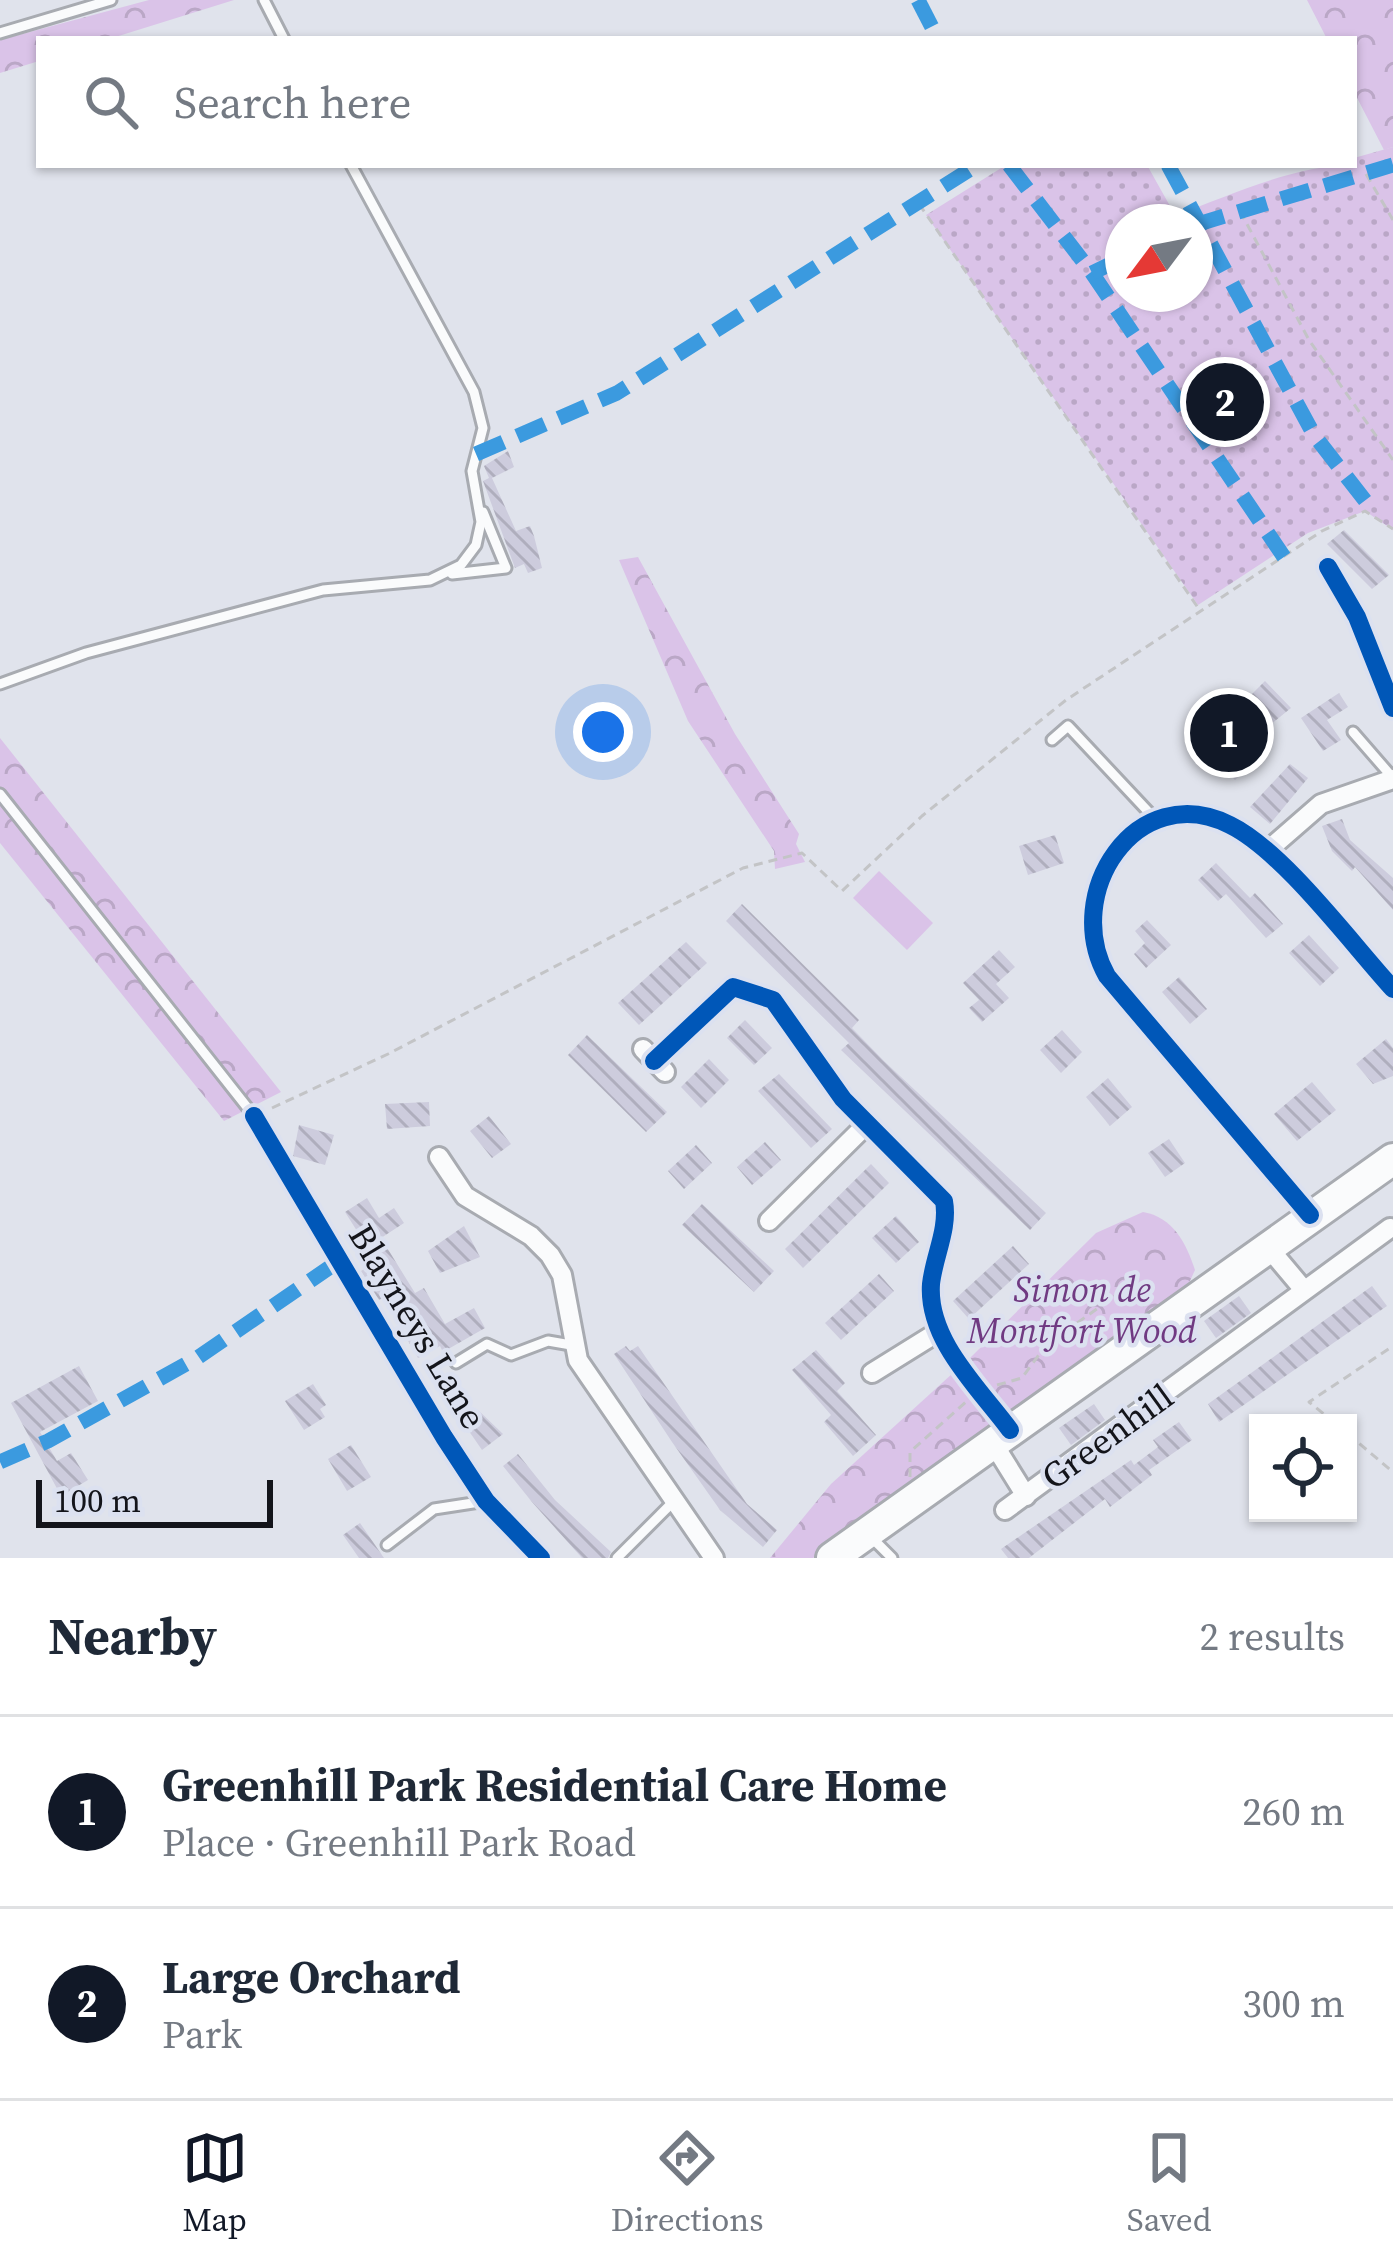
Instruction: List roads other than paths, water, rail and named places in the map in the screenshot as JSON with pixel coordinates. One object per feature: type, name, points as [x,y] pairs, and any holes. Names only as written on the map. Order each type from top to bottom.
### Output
[{"type":"main road","name":"Greenhill","points":[[832,1558],[1393,1159]]},
{"type":"street","points":[[1328,566],[1384,661],[1393,708]]},
{"type":"street","points":[[1267,850],[1321,804],[1393,778]]},
{"type":"street","points":[[1310,1215],[1132,1007],[1099,960],[1090,912],[1100,873],[1120,847],[1157,821],[1220,820],[1267,850],[1393,989]]},
{"type":"street","points":[[654,1061],[733,987],[733,966]]},
{"type":"street","points":[[733,987],[760,992],[785,1013],[866,1125],[944,1201],[947,1216],[931,1304],[938,1332],[982,1393],[1001,1437]]},
{"type":"street","name":"Blayneys Lane","points":[[254,1116],[486,1502],[541,1558]]},
{"type":"street","points":[[769,1220],[866,1125]]},
{"type":"street","points":[[439,1157],[465,1196],[531,1236],[550,1255],[562,1275],[572,1345],[672,1503],[714,1558]]},
{"type":"street","name":"Greenhill","points":[[1005,1510],[1391,1227]]},
{"type":"street","points":[[1267,1246],[1304,1290]]},
{"type":"street","points":[[872,1373],[938,1332]]},
{"type":"street","name":"Greenhill","points":[[1001,1437],[1026,1496]]},
{"type":"lane","points":[[0,33],[111,0]]},
{"type":"lane","points":[[264,0],[282,36]]},
{"type":"lane","points":[[353,168],[474,392],[483,428],[472,471],[481,522],[476,545],[461,565],[440,575]]},
{"type":"lane","points":[[0,684],[86,652],[323,590],[506,568],[474,490]]},
{"type":"lane","points":[[1052,740],[1068,726],[1157,821]]},
{"type":"lane","points":[[1353,731],[1393,778]]},
{"type":"lane","name":"Blayneys Lane","points":[[0,794],[254,1116]]},
{"type":"lane","points":[[456,1364],[488,1344],[512,1355],[548,1341],[572,1345]]},
{"type":"lane","points":[[387,1545],[434,1509],[486,1502]]},
{"type":"lane","points":[[617,1558],[672,1503]]},
{"type":"lane","points":[[867,1533],[892,1558]]},
{"type":"place","name":"Large Orchard","points":[[1225,402]]},
{"type":"place","name":"Greenhill Park Residential Care Home","points":[[1229,733]]},
{"type":"park label","name":"Simon de Montfort Wood","points":[[1082,1310]]}]
